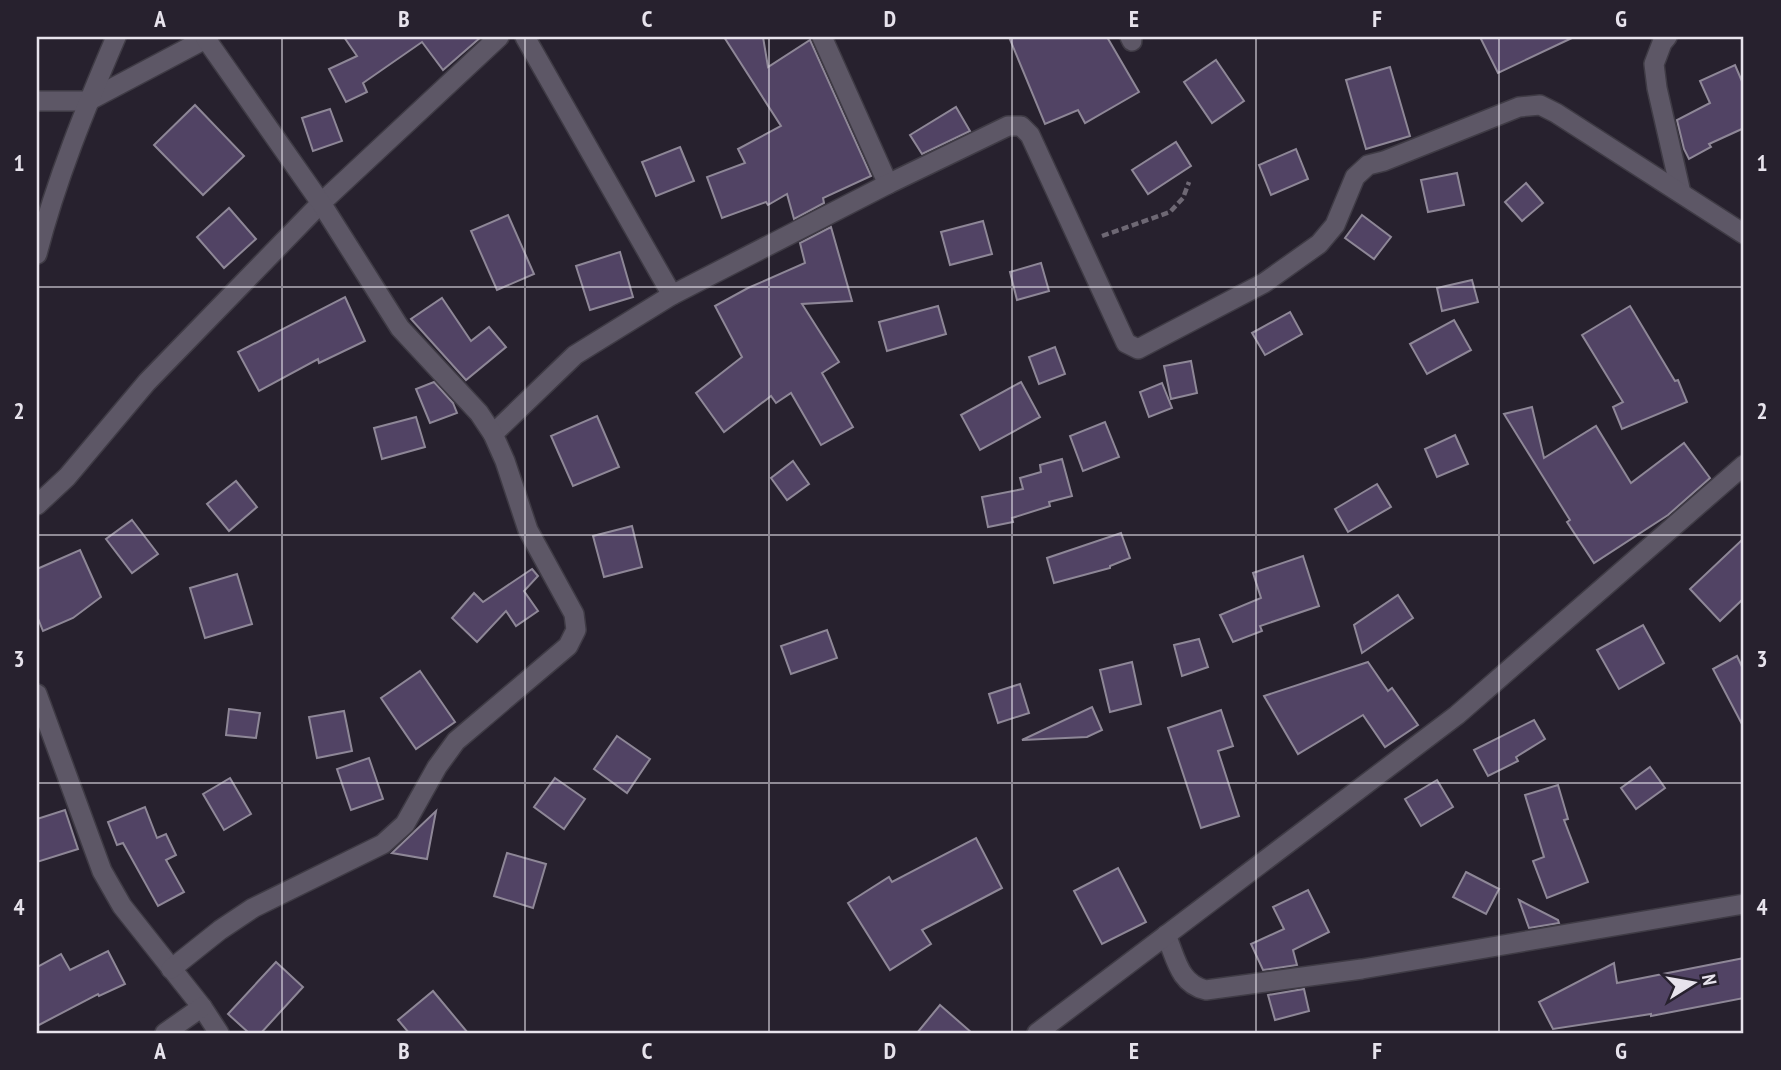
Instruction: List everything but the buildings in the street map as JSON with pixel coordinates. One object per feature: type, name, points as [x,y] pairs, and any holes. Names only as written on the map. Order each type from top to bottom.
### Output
[{"type":"street","points":[[37,254],[40,231],[88,102],[116,37]]},
{"type":"street","points":[[37,505],[67,477],[147,382],[321,204],[499,37]]},
{"type":"street","points":[[525,37],[672,295]]},
{"type":"street","points":[[822,37],[888,184]]},
{"type":"street","points":[[1667,37],[1654,64],[1657,89],[1681,193]]},
{"type":"street","points":[[37,101],[88,102],[207,38],[321,204],[400,328],[479,413],[493,434],[528,530],[574,614],[576,631],[568,646],[456,741],[405,824],[383,844],[253,908],[171,969]]},
{"type":"street","points":[[493,434],[575,355],[672,295],[888,184],[1008,126],[1021,126],[1030,135],[1126,344],[1138,349],[1264,283],[1319,244],[1335,225],[1356,177],[1368,165],[1519,107],[1540,105],[1556,113],[1744,234]]},
{"type":"street","points":[[1037,1033],[1457,715],[1744,465]]},
{"type":"street","points":[[37,694],[103,871],[122,906],[202,1007],[219,1033]]},
{"type":"street","points":[[1166,935],[1184,977],[1192,987],[1206,990],[1362,969],[1744,904]]},
{"type":"street","points":[[165,1033],[202,1007]]},
{"type":"path","points":[[1077,237],[1100,237],[1170,212],[1183,198],[1189,183]]}]
